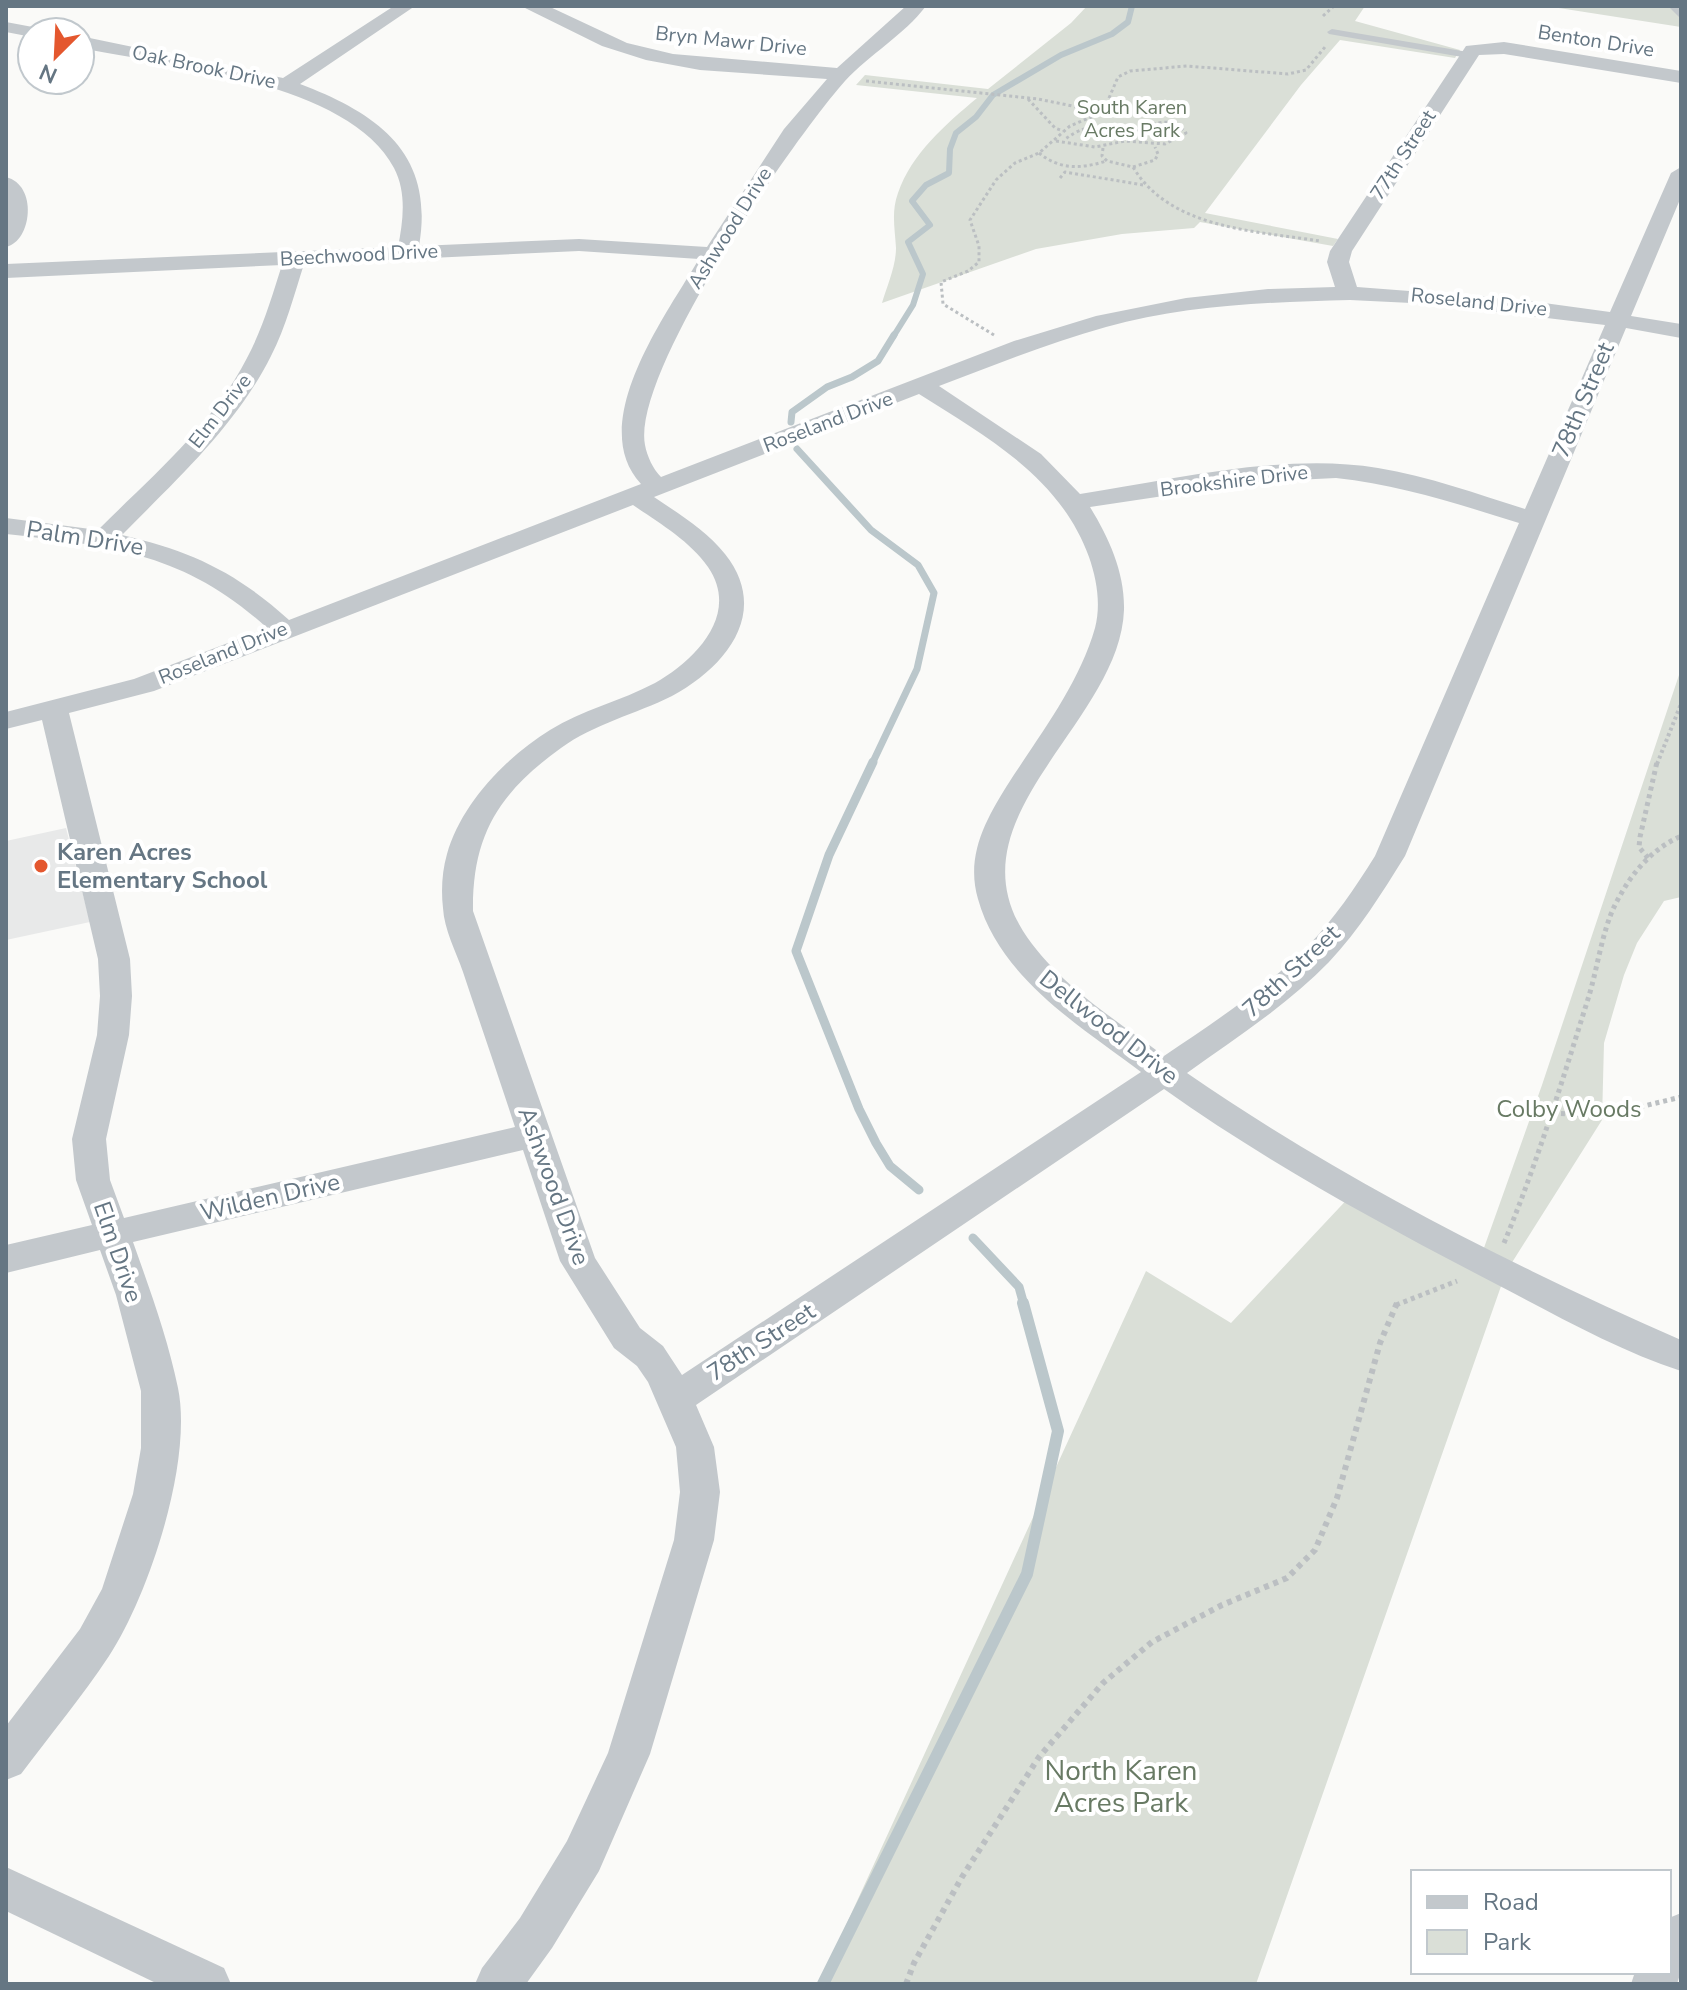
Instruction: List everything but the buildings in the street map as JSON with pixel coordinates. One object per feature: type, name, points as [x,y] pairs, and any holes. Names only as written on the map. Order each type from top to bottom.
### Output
[{"type":"street","points":[[286,85],[406,6]]},
{"type":"street","name":"Bryn Mawr Drive","points":[[530,6],[576,24],[595,37],[652,56],[841,74]]},
{"type":"street","name":"Ashwood Drive","points":[[498,1984],[536,1933],[583,1856],[633,1740],[694,1540],[700,1492],[695,1447],[664,1375],[650,1356],[627,1338],[578,1261],[458,911],[459,867],[474,825],[501,786],[525,763],[565,733],[669,686],[703,662],[723,641],[733,603],[727,579],[717,561],[646,491],[643,472],[635,456],[632,432],[637,407],[655,354],[713,254],[791,133],[841,74],[917,6]]},
{"type":"street","name":"Oak Brook Drive","points":[[96,45],[286,85],[346,113],[368,127],[386,143],[406,171],[412,192],[413,224],[407,253]]},
{"type":"street","name":"Benton Drive","points":[[1468,55],[1481,47],[1504,48],[1681,77]]},
{"type":"street","name":"77th Street","points":[[1348,293],[1338,262],[1341,251],[1468,55]]},
{"type":"street","name":"78th Street","points":[[675,1399],[1163,1074],[1270,998],[1319,953],[1359,905],[1390,856],[1681,173]]},
{"type":"street","points":[[6,183],[18,195],[20,211],[6,241]]},
{"type":"street","name":"Beechwood Drive","points":[[6,271],[579,245],[713,254]]},
{"type":"street","name":"Elm Drive","points":[[104,538],[191,450],[253,369],[268,337],[295,258]]},
{"type":"street","name":"Roseland Drive","points":[[6,721],[54,711],[144,685],[1035,341],[1105,319],[1244,298],[1348,293],[1453,296],[1681,331]]},
{"type":"street","name":"Dellwood Drive","points":[[922,386],[1030,456],[1075,502],[1097,536],[1108,576],[1111,609],[1108,631],[1089,675],[1004,814],[990,844],[991,890],[1006,929],[1034,968],[1163,1074],[1283,1151],[1487,1262],[1681,1356]]},
{"type":"street","name":"Brookshire Drive","points":[[1075,502],[1257,475],[1336,471],[1377,475],[1421,485],[1533,519]]},
{"type":"street","name":"Palm Drive","points":[[6,526],[128,541],[183,559],[228,583],[283,629]]},
{"type":"street","name":"Elm Drive","points":[[6,1760],[95,1642],[121,1592],[153,1494],[160,1448],[160,1391],[134,1295],[93,1180],[89,1139],[113,1035],[116,996],[114,959],[54,711]]},
{"type":"street","name":"Wilden Drive","points":[[6,1259],[534,1135]]},
{"type":"street","points":[[6,1888],[208,1984]]},
{"type":"lane","points":[[1672,6],[1681,16]]},
{"type":"lane","points":[[1332,32],[1468,55]]},
{"type":"path","points":[[1004,342],[943,304],[940,288],[941,282],[971,271],[980,262],[983,255],[970,220],[996,180],[1015,163],[1039,153],[1063,131],[1103,112],[1118,77],[1130,71],[1187,66],[1298,73],[1312,64],[1332,36],[1322,18],[1334,6]]},
{"type":"path","points":[[863,80],[1025,98],[1103,112]]},
{"type":"path","points":[[1025,98],[1055,128],[1063,131]]},
{"type":"path","points":[[1054,141],[1064,140],[1103,148],[1126,141],[1154,147],[1180,139],[1186,133],[1184,128],[1158,122],[1130,131],[1096,126],[1078,130],[1064,140]]},
{"type":"path","points":[[1103,148],[1102,156],[1107,161],[1133,167],[1155,160],[1158,154],[1154,147]]},
{"type":"path","points":[[1039,153],[1065,170],[1144,185]]},
{"type":"path","points":[[1065,170],[1092,167],[1107,161]]},
{"type":"path","points":[[1133,167],[1144,185],[1167,203],[1194,216],[1320,241]]},
{"type":"path","points":[[1060,178],[1065,170]]},
{"type":"path","points":[[1648,858],[1639,847],[1640,823],[1658,760],[1677,727],[1681,704]]},
{"type":"path","points":[[906,1984],[914,1963],[962,1877],[1039,1757],[1103,1683],[1152,1642],[1222,1605],[1287,1578],[1315,1550],[1337,1498],[1380,1343],[1397,1303],[1464,1280],[1504,1245],[1537,1164],[1613,908],[1635,870],[1666,843],[1681,836]]},
{"type":"path","points":[[1553,1113],[1585,1119],[1608,1117],[1681,1097]]},
{"type":"shaded area","name":"Karen Acres Elementary School","points":[[66,828],[90,922],[6,940],[6,841]]},
{"type":"green space","name":"South Karen Acres Park","points":[[1087,6],[1365,6],[1355,21],[1460,50],[1455,58],[1340,40],[1301,85],[1205,213],[1338,239],[1333,246],[1200,222],[1194,228],[1122,234],[1036,249],[882,303],[895,262],[895,207],[904,179],[921,152],[977,98],[856,85],[865,75],[988,89],[1071,23]]},
{"type":"green space","points":[[1546,6],[1681,6],[1681,27]]},
{"type":"green space","name":"North Karen Acres Park","points":[[1681,669],[1681,897],[1664,901],[1637,943],[1624,975],[1604,1043],[1602,1120],[1506,1272],[1256,1984],[819,1984],[1146,1271],[1231,1323],[1354,1192],[1480,1259],[1542,1085]]},
{"type":"waterway","points":[[893,337],[913,305],[923,274],[908,242],[930,225],[912,201],[926,185],[949,173],[950,149],[956,133],[976,117],[993,95],[1061,55],[1112,34],[1128,22],[1132,6]]},
{"type":"waterway","points":[[791,422],[792,412],[827,387],[852,377],[878,361],[894,335]]},
{"type":"waterway","points":[[797,449],[871,530],[918,565],[934,593],[917,669],[872,764]]},
{"type":"waterway","points":[[873,762],[829,855],[796,951],[859,1109],[876,1143],[890,1166],[919,1190]]},
{"type":"waterway","points":[[973,1238],[1019,1287],[1024,1305]]},
{"type":"waterway","points":[[823,1984],[1027,1574],[1058,1431],[1023,1303]]},
{"type":"place","name":"Karen Acres Elementary School","points":[[41,866]]},
{"type":"park label","name":"Colby Woods","points":[[1569,1109]]}]
